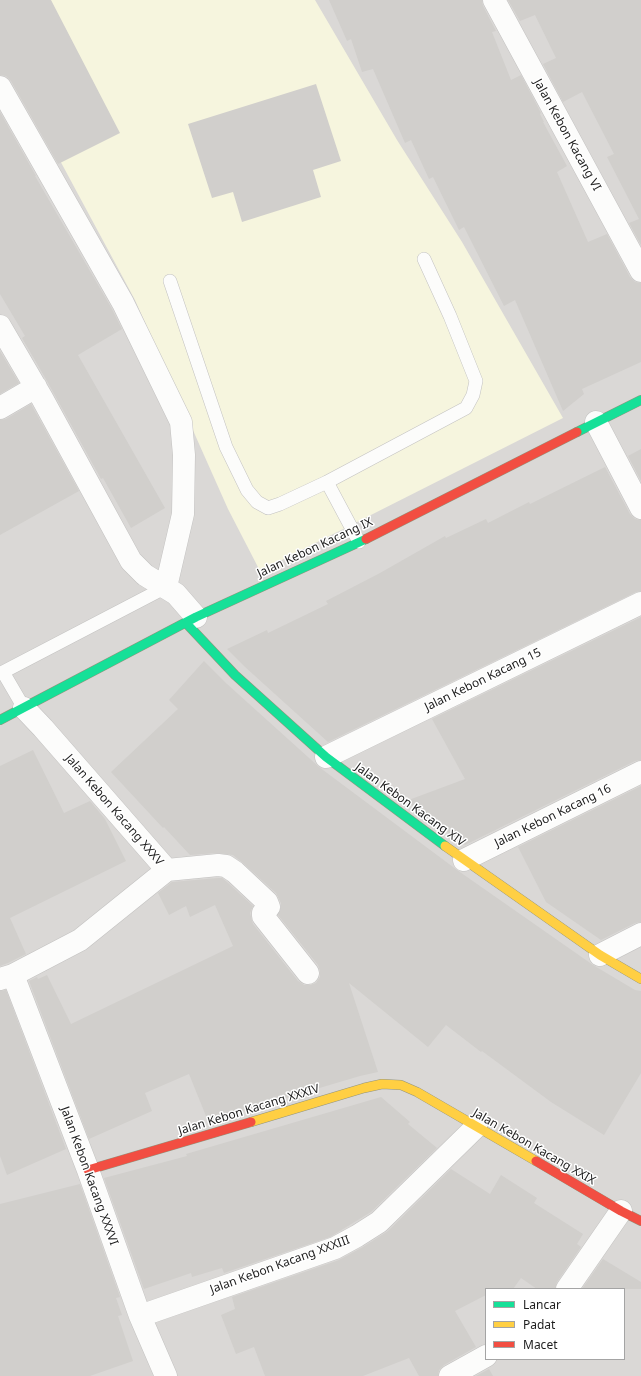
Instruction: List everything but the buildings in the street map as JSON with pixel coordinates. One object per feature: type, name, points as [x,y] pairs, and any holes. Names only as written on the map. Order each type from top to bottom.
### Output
[{"type":"street","name":"Jalan Kebon Kacang VI","points":[[494,0],[641,271]]},
{"type":"street","points":[[0,87],[123,303],[181,422],[184,455],[183,514],[166,587]]},
{"type":"street","points":[[0,326],[36,387],[131,561],[144,575],[176,594],[191,620]]},
{"type":"street","points":[[0,408],[36,387]]},
{"type":"street","name":"Jalan Kebon Kacang IX","points":[[0,720],[191,620],[359,542],[641,400]]},
{"type":"street","points":[[596,422],[641,508]]},
{"type":"street","name":"Jalan Kebon Kacang 15","points":[[326,757],[641,604]]},
{"type":"street","name":"Jalan Kebon Kacang XIV","points":[[191,620],[235,675],[326,757],[464,860],[600,955],[641,979]]},
{"type":"street","name":"Jalan Kebon Kacang XXXV","points":[[7,977],[80,940],[167,870],[24,708]]},
{"type":"street","name":"Jalan Kebon Kacang 16","points":[[464,860],[641,772]]},
{"type":"street","points":[[167,870],[218,865],[226,866],[235,872],[267,902],[269,907],[263,913],[263,916],[308,973]]},
{"type":"street","points":[[600,955],[641,934]]},
{"type":"street","name":"Jalan Kebon Kacang XXXVI","points":[[7,977],[88,1170],[140,1316],[166,1376]]},
{"type":"street","name":"Jalan Kebon Kacang XXXIV","points":[[88,1170],[364,1088],[382,1084],[401,1085],[417,1092]]},
{"type":"street","name":"Jalan Kebon Kacang XXIX","points":[[417,1092],[621,1211],[641,1221]]},
{"type":"street","name":"Jalan Kebon Kacang XXXIII","points":[[140,1316],[335,1248],[357,1236],[380,1222],[476,1127]]},
{"type":"street","points":[[568,1288],[621,1211]]},
{"type":"street","points":[[450,1376],[485,1357]]},
{"type":"lane","points":[[170,281],[226,447],[247,490],[257,502],[268,508],[327,482],[466,408],[473,395],[476,381],[450,316],[424,258]]},
{"type":"lane","points":[[327,482],[359,542]]},
{"type":"lane","points":[[24,708],[3,672],[166,587]]},
{"type":"shaded area","points":[[0,0],[641,0],[641,1376],[0,1376]]},
{"type":"shaded area","points":[[0,0],[315,0],[397,140],[462,242],[563,418],[260,571],[228,509],[135,300],[0,49]]},
{"type":"traffic: fast","points":[[577,432],[641,400]]},
{"type":"traffic: fast","points":[[0,720],[196,617],[366,539]]},
{"type":"traffic: fast","points":[[186,623],[235,675],[326,757],[445,846]]},
{"type":"traffic: slow","points":[[445,846],[600,955],[641,979]]},
{"type":"traffic: slow","points":[[251,1122],[364,1088],[382,1084],[401,1085],[417,1092],[536,1161]]},
{"type":"traffic: jam","points":[[366,539],[577,432]]},
{"type":"traffic: jam","points":[[88,1170],[251,1122]]},
{"type":"traffic: jam","points":[[536,1161],[621,1211],[641,1221]]}]
